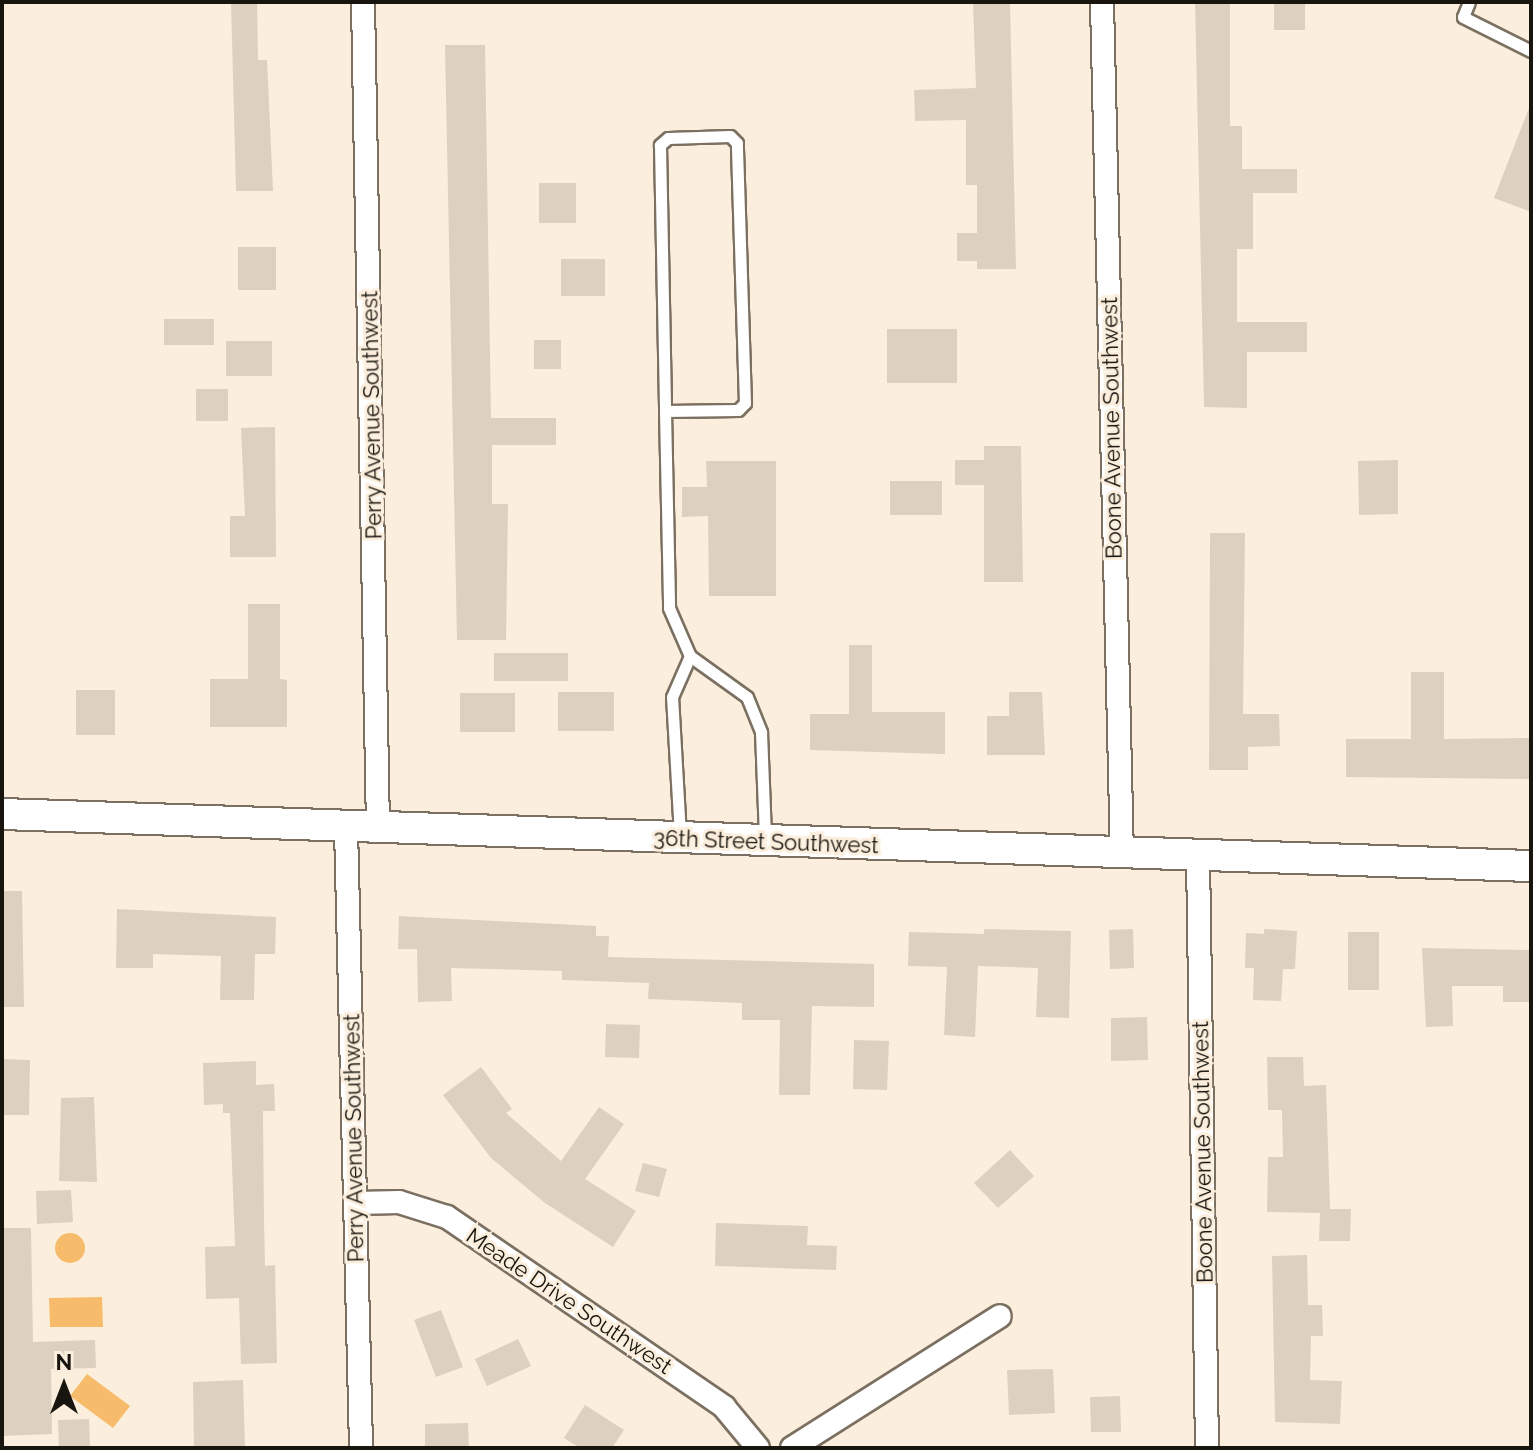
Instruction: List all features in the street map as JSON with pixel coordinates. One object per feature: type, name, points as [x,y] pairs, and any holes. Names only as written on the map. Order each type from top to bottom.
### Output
[{"type":"street","name":"Perry Avenue Southwest","points":[[363,2],[378,829]]},
{"type":"street","name":"Boone Avenue Southwest","points":[[1102,2],[1122,854]]},
{"type":"street","name":"36th Street Southwest","points":[[2,814],[1531,866]]},
{"type":"street","name":"Perry Avenue Southwest","points":[[346,828],[361,1448]]},
{"type":"street","name":"Boone Avenue Southwest","points":[[1198,856],[1207,1448]]},
{"type":"street","name":"Meade Drive Southwest","points":[[357,1203],[399,1202],[447,1217],[724,1407],[758,1448]]},
{"type":"street","points":[[792,1448],[1000,1316]]},
{"type":"lane","points":[[1469,2],[1463,17],[1531,51]]},
{"type":"lane","points":[[665,411],[738,410],[745,403],[737,143],[730,136],[668,138],[660,145],[665,411],[669,608],[690,656],[747,697],[752,709],[761,732],[765,841]]},
{"type":"lane","points":[[680,839],[672,697],[690,656]]},
{"type":"shaded area","points":[[70,1233],[81,1237],[85,1248],[81,1259],[70,1263],[59,1259],[55,1248],[59,1237]]},
{"type":"shaded area","points":[[102,1297],[103,1327],[50,1327],[49,1298]]},
{"type":"shaded area","points":[[87,1374],[130,1406],[113,1428],[70,1396]]},
{"type":"building","points":[[231,2],[257,2],[258,60],[267,60],[273,191],[236,191]]},
{"type":"building","points":[[973,2],[1010,2],[1016,269],[977,269],[977,261],[957,261],[957,233],[977,233],[977,185],[966,185],[966,120],[915,121],[914,90],[976,88]]},
{"type":"building","points":[[1195,2],[1230,2],[1230,126],[1242,126],[1242,169],[1297,169],[1297,193],[1253,193],[1253,249],[1237,249],[1237,322],[1307,322],[1307,352],[1247,352],[1247,408],[1204,407]]},
{"type":"building","points":[[1274,2],[1305,2],[1305,30],[1274,30]]},
{"type":"building","points":[[445,45],[485,45],[491,418],[556,418],[556,445],[492,445],[492,504],[508,504],[506,640],[457,640]]},
{"type":"building","points":[[1531,108],[1531,212],[1494,198]]},
{"type":"building","points":[[539,183],[576,183],[576,223],[539,223]]},
{"type":"building","points":[[238,247],[276,247],[276,290],[238,290]]},
{"type":"building","points":[[561,259],[605,259],[605,296],[561,296]]},
{"type":"building","points":[[164,319],[214,319],[214,345],[164,345]]},
{"type":"building","points":[[887,329],[957,329],[957,383],[887,383]]},
{"type":"building","points":[[534,340],[561,340],[561,369],[534,369]]},
{"type":"building","points":[[226,341],[272,341],[272,376],[226,376]]},
{"type":"building","points":[[196,389],[228,389],[228,421],[196,421]]},
{"type":"building","points":[[275,427],[276,557],[230,557],[230,516],[245,516],[241,428]]},
{"type":"building","points":[[984,446],[1021,446],[1023,582],[984,582],[984,485],[955,485],[955,460],[984,460]]},
{"type":"building","points":[[1398,460],[1398,514],[1359,515],[1358,461]]},
{"type":"building","points":[[706,461],[776,461],[776,596],[709,596],[708,516],[682,517],[682,487],[707,487]]},
{"type":"building","points":[[890,481],[942,481],[942,515],[890,515]]},
{"type":"building","points":[[1210,533],[1245,533],[1243,714],[1279,714],[1280,746],[1248,747],[1248,770],[1209,770]]},
{"type":"building","points":[[248,604],[280,604],[280,679],[287,680],[287,727],[210,727],[210,679],[248,679]]},
{"type":"building","points":[[849,645],[872,645],[872,712],[945,712],[945,754],[810,750],[810,714],[849,714]]},
{"type":"building","points":[[494,653],[568,653],[568,681],[494,681]]},
{"type":"building","points":[[1411,672],[1444,672],[1444,739],[1531,738],[1531,779],[1346,777],[1346,739],[1411,739]]},
{"type":"building","points":[[76,690],[115,690],[115,735],[76,735]]},
{"type":"building","points":[[558,692],[614,692],[614,731],[558,731]]},
{"type":"building","points":[[1009,692],[1042,692],[1045,755],[987,755],[987,716],[1009,716]]},
{"type":"building","points":[[460,693],[515,693],[515,732],[460,732]]},
{"type":"building","points":[[2,891],[22,891],[24,1007],[2,1007]]},
{"type":"building","points":[[117,909],[276,917],[275,954],[255,954],[254,1000],[220,1000],[221,956],[153,954],[153,968],[116,968]]},
{"type":"building","points":[[399,916],[596,926],[596,936],[609,936],[608,957],[874,964],[874,1007],[812,1006],[810,1095],[779,1095],[780,1020],[742,1020],[742,1003],[648,999],[649,983],[562,980],[562,971],[451,968],[452,1001],[418,1002],[417,949],[398,949]]},
{"type":"building","points":[[984,929],[1071,931],[1069,1018],[1036,1017],[1038,968],[978,966],[975,1037],[944,1035],[947,967],[908,966],[909,932],[984,934]]},
{"type":"building","points":[[1133,929],[1134,968],[1110,969],[1109,930]]},
{"type":"building","points":[[1264,929],[1297,931],[1295,969],[1283,969],[1281,1001],[1253,1000],[1254,968],[1245,968],[1246,933],[1264,934]]},
{"type":"building","points":[[1348,932],[1379,932],[1379,990],[1348,990]]},
{"type":"building","points":[[1422,948],[1531,950],[1531,1002],[1503,1002],[1503,986],[1452,986],[1453,1026],[1426,1027]]},
{"type":"building","points":[[1147,1017],[1148,1060],[1111,1061],[1111,1018]]},
{"type":"building","points":[[606,1024],[640,1025],[639,1058],[605,1057]]},
{"type":"building","points":[[854,1040],[889,1041],[887,1090],[853,1089]]},
{"type":"building","points":[[1267,1057],[1303,1057],[1304,1086],[1326,1085],[1330,1209],[1351,1209],[1350,1241],[1319,1241],[1320,1213],[1267,1212],[1268,1157],[1283,1157],[1282,1110],[1268,1110]]},
{"type":"building","points":[[2,1059],[30,1060],[29,1115],[2,1115]]},
{"type":"building","points":[[256,1061],[256,1085],[274,1084],[275,1111],[263,1111],[264,1221],[265,1266],[275,1265],[277,1363],[241,1364],[239,1298],[206,1299],[205,1247],[235,1246],[230,1113],[223,1113],[223,1104],[204,1105],[203,1063]]},
{"type":"building","points":[[481,1067],[512,1109],[506,1113],[561,1161],[599,1107],[624,1124],[585,1179],[636,1211],[613,1247],[545,1203],[491,1158],[443,1095]]},
{"type":"building","points":[[94,1097],[97,1182],[59,1181],[61,1098]]},
{"type":"building","points":[[1010,1150],[1034,1176],[998,1208],[974,1183]]},
{"type":"building","points":[[643,1163],[667,1169],[659,1197],[635,1191]]},
{"type":"building","points":[[71,1190],[73,1222],[37,1224],[36,1191]]},
{"type":"building","points":[[716,1223],[808,1226],[807,1245],[837,1246],[836,1270],[715,1266]]},
{"type":"building","points":[[2,1228],[31,1228],[33,1342],[95,1340],[96,1368],[51,1369],[52,1434],[2,1436]]},
{"type":"building","points":[[1307,1255],[1308,1305],[1322,1305],[1323,1336],[1311,1336],[1310,1380],[1342,1381],[1340,1424],[1275,1422],[1272,1256]]},
{"type":"building","points":[[441,1310],[463,1367],[436,1377],[414,1320]]},
{"type":"building","points":[[518,1339],[531,1366],[487,1386],[475,1359]]},
{"type":"building","points":[[1053,1369],[1055,1413],[1009,1415],[1007,1370]]},
{"type":"building","points":[[243,1380],[245,1448],[194,1448],[193,1382]]},
{"type":"building","points":[[1120,1396],[1121,1432],[1091,1432],[1090,1397]]},
{"type":"building","points":[[585,1405],[624,1430],[612,1448],[580,1448],[564,1438]]},
{"type":"building","points":[[89,1419],[90,1448],[59,1448],[58,1420]]},
{"type":"building","points":[[468,1423],[469,1448],[425,1448],[425,1424]]}]
